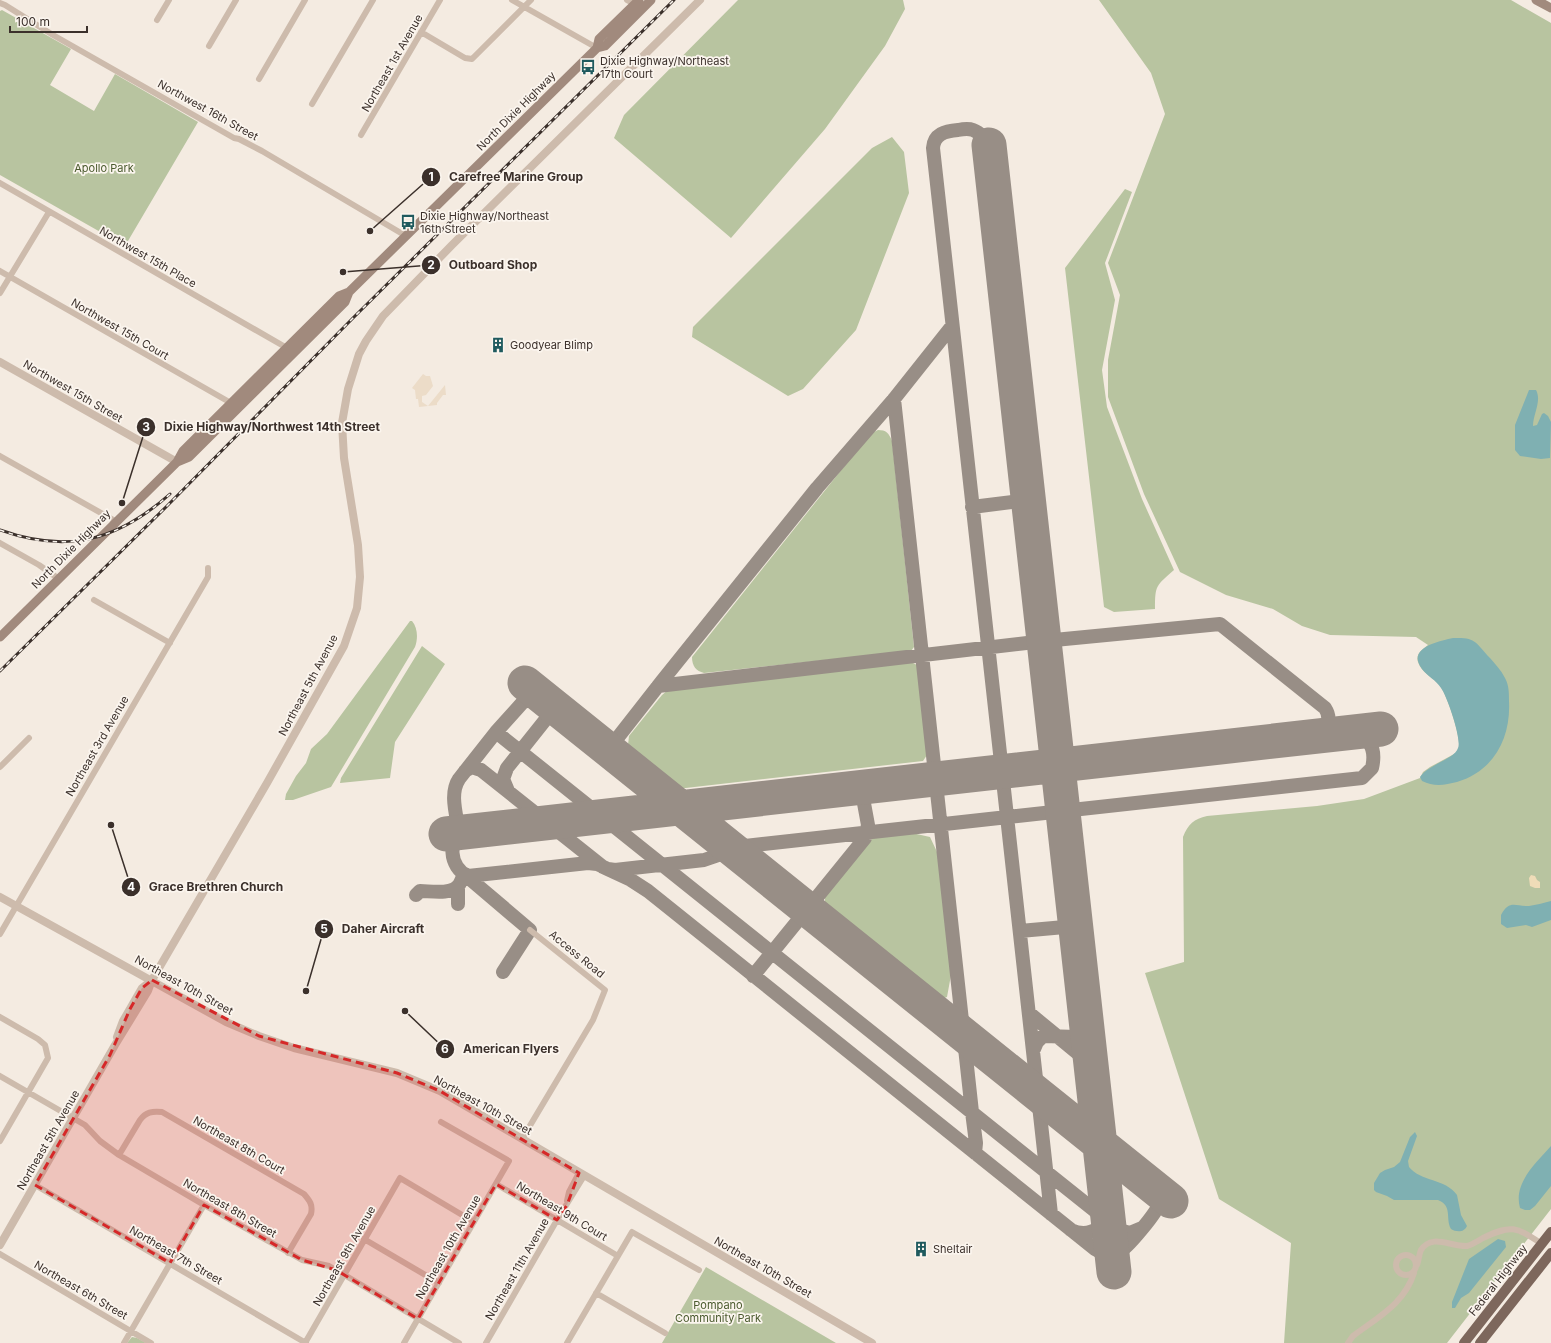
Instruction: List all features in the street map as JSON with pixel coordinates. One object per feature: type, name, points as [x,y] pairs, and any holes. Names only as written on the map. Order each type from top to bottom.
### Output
[{"type":"main road","name":"North Dixie Highway","points":[[0,637],[177,462],[183,451],[339,296],[349,292],[597,48],[605,46],[651,0]]},
{"type":"main road","points":[[1536,0],[1551,8]]},
{"type":"main road","name":"North Dixie Highway","points":[[597,48],[599,39],[634,1]]},
{"type":"main road","name":"North Dixie Highway","points":[[177,462],[189,457],[345,302],[349,292]]},
{"type":"main road","name":"Federal Highway","points":[[1464,1343],[1551,1232]]},
{"type":"main road","points":[[1539,1268],[1543,1250],[1542,1244]]},
{"type":"main road","points":[[1480,1343],[1551,1253]]},
{"type":"street","points":[[157,20],[169,0]]},
{"type":"street","points":[[209,46],[236,0]]},
{"type":"street","points":[[259,79],[305,0]]},
{"type":"street","points":[[312,104],[373,0]]},
{"type":"street","name":"Northeast 1st Avenue","points":[[361,135],[440,0]]},
{"type":"street","points":[[512,0],[597,48]]},
{"type":"street","points":[[421,32],[465,58],[472,59],[531,0]]},
{"type":"street","name":"Northeast 5th Avenue","points":[[0,1245],[148,991],[152,980],[267,783],[344,646],[357,608],[360,577],[358,545],[344,458],[342,423],[348,389],[359,354],[376,325],[394,304],[452,244],[700,0]]},
{"type":"street","name":"Northwest 16th Street","points":[[0,3],[5,4],[53,34],[234,138],[262,151],[406,236]]},
{"type":"street","name":"Northwest 15th Place","points":[[0,183],[287,348]]},
{"type":"street","points":[[0,292],[49,212]]},
{"type":"street","name":"Northwest 15th Court","points":[[0,271],[231,403]]},
{"type":"street","name":"Northwest 15th Street","points":[[0,362],[177,462]]},
{"type":"street","points":[[0,456],[116,522]]},
{"type":"street","points":[[0,543],[39,565],[59,579]]},
{"type":"street","name":"Northeast 3rd Avenue","points":[[0,934],[208,577],[208,568]]},
{"type":"street","points":[[94,600],[170,643]]},
{"type":"street","points":[[0,767],[29,738]]},
{"type":"street","name":"Northeast 10th Street","points":[[0,897],[226,1022],[259,1036],[294,1048],[397,1073],[440,1091],[872,1343]]},
{"type":"street","name":"Access Road","points":[[522,1139],[593,1020],[605,990],[530,930]]},
{"type":"street","points":[[0,1017],[38,1039],[45,1045],[48,1058],[0,1141]]},
{"type":"street","name":"Northeast 8th Street","points":[[0,1076],[89,1128],[100,1140],[119,1155],[204,1205],[302,1260],[329,1266],[344,1274],[459,1343]]},
{"type":"street","name":"Northeast 8th Court","points":[[119,1155],[144,1115],[153,1111],[162,1112],[304,1194],[309,1200],[312,1208],[311,1214],[288,1253]]},
{"type":"street","name":"Northeast 10th Avenue","points":[[404,1343],[509,1161],[441,1122]]},
{"type":"street","name":"Northeast 11th Avenue","points":[[486,1343],[567,1205],[569,1192],[582,1174]]},
{"type":"street","name":"Northeast 9th Avenue","points":[[306,1343],[400,1178],[474,1222]]},
{"type":"street","name":"Northeast 9th Court","points":[[496,1184],[618,1256]]},
{"type":"street","name":"Northeast 7th Street","points":[[35,1185],[306,1343]]},
{"type":"street","points":[[124,1343],[204,1205]]},
{"type":"street","points":[[1348,1343],[1353,1336],[1395,1305],[1407,1289],[1417,1265],[1420,1252],[1426,1244],[1435,1241],[1468,1246],[1498,1231],[1513,1228],[1526,1233],[1542,1244]]},
{"type":"street","points":[[567,1343],[632,1232],[699,1270]]},
{"type":"street","points":[[364,1239],[439,1283]]},
{"type":"street","points":[[1414,1273],[1410,1274],[1398,1272],[1395,1266],[1399,1257],[1412,1256],[1420,1252]]},
{"type":"street","name":"Northeast 6th Street","points":[[0,1254],[151,1343]]},
{"type":"street","points":[[1412,1256],[1417,1265]]},
{"type":"street","points":[[596,1293],[665,1333]]},
{"type":"highlighted area","points":[[152,980],[259,1036],[397,1073],[440,1091],[579,1173],[567,1205],[557,1220],[496,1184],[418,1319],[336,1270],[302,1260],[204,1205],[170,1263],[35,1185],[110,1055],[130,1009],[142,988]]},
{"type":"green space","points":[[738,0],[903,0],[905,9],[885,46],[825,129],[731,238],[614,138],[624,115]]},
{"type":"green space","points":[[1099,0],[1511,0],[1551,23],[1551,1209],[1447,1343],[1284,1343],[1291,1243],[1219,1199],[1145,973],[1184,962],[1183,837],[1192,823],[1207,816],[1317,806],[1364,799],[1420,778],[1423,772],[1430,767],[1456,753],[1459,747],[1459,742],[1450,707],[1444,692],[1441,687],[1422,669],[1417,659],[1422,650],[1428,645],[1416,637],[1330,635],[1302,626],[1273,609],[1226,595],[1180,572],[1144,494],[1108,397],[1108,360],[1120,295],[1108,263],[1165,114],[1151,73]]},
{"type":"green space","name":"Apollo Park","points":[[2,10],[71,49],[50,85],[94,111],[115,74],[198,122],[125,246],[0,175],[0,11]]},
{"type":"green space","points":[[892,137],[904,152],[909,193],[856,330],[803,389],[788,396],[692,337],[693,327],[872,148]]},
{"type":"green space","points":[[1125,189],[1132,192],[1105,263],[1115,300],[1102,370],[1107,407],[1142,499],[1174,570],[1163,579],[1156,590],[1155,609],[1114,612],[1104,607],[1065,268]]},
{"type":"green space","points":[[878,430],[887,432],[892,441],[914,647],[911,651],[704,673],[699,671],[693,663],[692,657],[870,434]]},
{"type":"green space","points":[[410,621],[414,624],[416,630],[417,641],[415,647],[331,787],[293,800],[285,800],[286,794],[296,776],[306,763],[311,749],[327,734]]},
{"type":"green space","points":[[422,646],[445,664],[395,742],[390,778],[340,783],[341,778]]},
{"type":"green space","points":[[911,662],[917,665],[927,755],[923,761],[677,789],[630,751],[628,745],[629,736],[662,695],[668,690]]},
{"type":"green space","points":[[912,833],[930,837],[938,854],[947,921],[951,975],[947,997],[941,999],[825,905],[825,895],[869,841],[874,838]]},
{"type":"green space","name":"Pompano Community Park","points":[[706,1267],[836,1343],[662,1343]]},
{"type":"green space","points":[[132,1337],[137,1338],[146,1343],[127,1343]]},
{"type":"sand","points":[[1531,875],[1535,876],[1540,882],[1540,888],[1530,886],[1529,878]]},
{"type":"shaded area","points":[[423,374],[430,376],[433,386],[426,395],[422,396],[422,402],[428,406],[419,407],[415,390],[412,388]]},
{"type":"shaded area","points":[[445,385],[446,395],[443,395],[437,405],[428,406]]},
{"type":"water","points":[[1529,390],[1536,390],[1538,394],[1538,403],[1533,426],[1537,425],[1542,414],[1544,413],[1548,416],[1551,422],[1550,458],[1541,459],[1520,456],[1515,450],[1515,425]]},
{"type":"water","points":[[1453,638],[1466,638],[1474,642],[1500,670],[1508,686],[1509,715],[1507,728],[1498,751],[1481,770],[1470,777],[1457,782],[1444,785],[1435,785],[1422,781],[1420,777],[1424,772],[1456,752],[1459,743],[1450,708],[1444,693],[1437,683],[1422,669],[1418,662],[1418,656],[1426,647],[1440,641]]},
{"type":"water","points":[[1551,901],[1551,920],[1532,927],[1526,925],[1507,928],[1501,924],[1501,915],[1510,905],[1529,906]]},
{"type":"water","points":[[1415,1132],[1417,1136],[1408,1161],[1409,1167],[1414,1172],[1446,1186],[1457,1195],[1461,1215],[1467,1226],[1462,1231],[1455,1231],[1451,1229],[1446,1206],[1438,1200],[1394,1200],[1374,1190],[1374,1183],[1380,1173],[1394,1167],[1400,1162],[1410,1137]]},
{"type":"water","points":[[1551,1146],[1551,1186],[1530,1210],[1520,1208],[1520,1190],[1527,1174]]},
{"type":"water","points":[[1498,1239],[1505,1241],[1506,1247],[1469,1293],[1461,1298],[1455,1308],[1452,1308],[1452,1302],[1469,1259]]},
{"type":"taxiway","points":[[989,145],[976,131],[966,129],[949,131],[941,134],[936,139],[933,148],[1051,1214]]},
{"type":"taxiway","points":[[608,750],[817,488],[894,399],[952,326]]},
{"type":"taxiway","points":[[894,399],[976,1143],[975,1153]]},
{"type":"taxiway","points":[[972,507],[1028,500]]},
{"type":"taxiway","points":[[658,686],[1044,641],[1220,624],[1325,708],[1328,718],[1326,727],[1319,733],[1309,737]]},
{"type":"taxiway","points":[[459,832],[454,798],[454,791],[459,779],[496,732],[523,702],[535,699],[552,705]]},
{"type":"taxiway","points":[[508,791],[503,779],[507,768],[546,719],[558,714],[566,716]]},
{"type":"taxiway","points":[[496,732],[1119,1230],[1130,1233],[1142,1228]]},
{"type":"taxiway","points":[[467,831],[460,834],[456,839],[452,853],[457,866],[468,876],[588,863],[597,864],[608,869],[615,870],[704,860],[745,846],[1362,778],[1372,768],[1372,748],[1369,743],[1360,736],[1345,733]]},
{"type":"taxiway","points":[[465,771],[472,767],[481,770],[603,867],[631,880],[648,891],[1095,1249],[1104,1253],[1113,1254],[1119,1252],[1135,1238],[1148,1222],[1159,1204],[1158,1195],[1153,1187]]},
{"type":"taxiway","points":[[753,976],[865,838],[868,825],[861,787]]},
{"type":"taxiway","points":[[416,895],[420,891],[451,891],[458,886],[464,874],[530,930],[503,972]]},
{"type":"taxiway","points":[[458,886],[458,904]]},
{"type":"taxiway","points":[[1020,931],[1076,926]]},
{"type":"taxiway","points":[[1029,1013],[1091,1064]]},
{"type":"taxiway","points":[[1034,1049],[1037,1042],[1043,1036],[1077,1037],[1087,1023]]},
{"type":"taxiway","points":[[1071,1230],[1082,1233],[1091,1232],[1108,1220]]},
{"type":"runway","points":[[989,145],[1114,1272]]},
{"type":"runway","points":[[525,683],[1171,1201]]},
{"type":"runway","points":[[446,834],[1381,729]]},
{"type":"railway","points":[[0,671],[674,0]]},
{"type":"railway","points":[[0,530],[24,537],[47,541],[69,542],[90,539],[111,532],[130,523],[150,510],[170,494]]},
{"type":"place","name":"Dixie Highway/Northeast 17th Court","points":[[588,67]]},
{"type":"place","name":"Dixie Highway/Northeast 16th Street","points":[[408,222]]},
{"type":"place","name":"Carefree Marine Group","points":[[370,231]]},
{"type":"place","name":"Outboard Shop","points":[[343,272]]},
{"type":"place","name":"Goodyear Blimp","points":[[498,345]]},
{"type":"place","name":"Dixie Highway/Northwest 14th Street","points":[[122,503]]},
{"type":"place","name":"Grace Brethren Church","points":[[111,825]]},
{"type":"place","name":"Daher Aircraft","points":[[306,991]]},
{"type":"place","name":"American Flyers","points":[[405,1011]]},
{"type":"place","name":"Sheltair","points":[[921,1249]]}]
